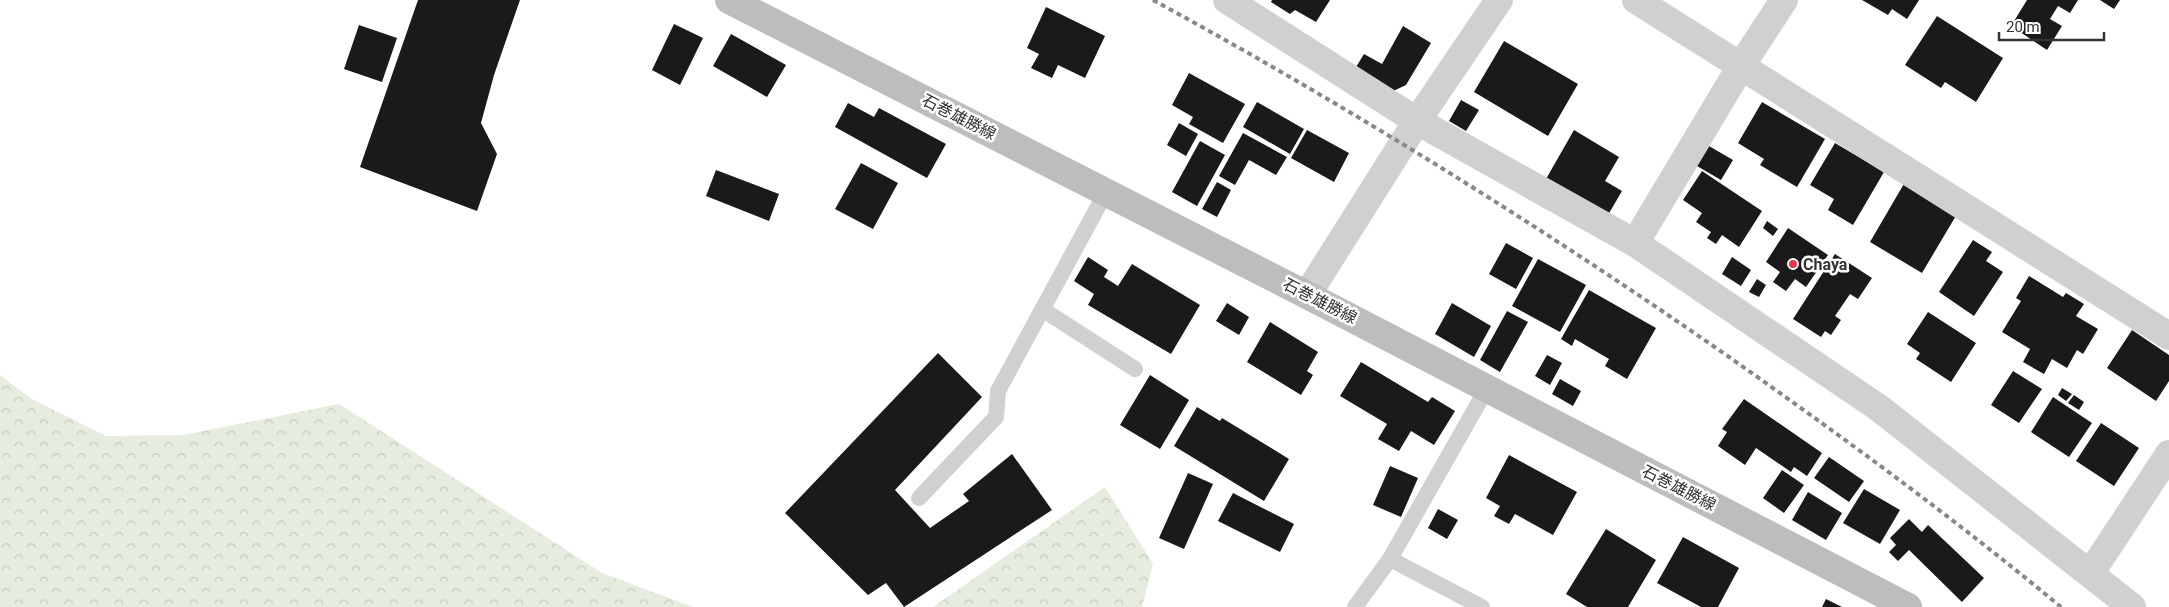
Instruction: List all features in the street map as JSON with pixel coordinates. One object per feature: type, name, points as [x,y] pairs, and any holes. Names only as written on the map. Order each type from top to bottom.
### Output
[{"type":"main road","name":"石巻雄勝線","points":[[729,0],[1307,295],[1908,607]]},
{"type":"street","points":[[1227,0],[1417,121],[1635,243],[1880,408],[2132,607]]},
{"type":"street","points":[[1307,295],[1417,121],[1499,0]]},
{"type":"street","points":[[1636,0],[2169,336]]},
{"type":"street","points":[[1635,243],[1741,66],[1784,0]]},
{"type":"street","points":[[2090,574],[2169,454]]},
{"type":"lane","points":[[919,498],[996,417],[998,391],[1106,192]]},
{"type":"lane","points":[[1042,309],[1134,369]]},
{"type":"lane","points":[[1355,607],[1390,559],[1487,388]]},
{"type":"lane","points":[[1390,559],[1482,607]]},
{"type":"green space","points":[[0,375],[30,398],[106,436],[184,435],[339,404],[602,573],[693,607],[0,607]]},
{"type":"green space","points":[[1105,487],[1153,564],[1142,607],[933,607]]},
{"type":"building","points":[[418,0],[520,0],[494,75],[481,123],[497,154],[477,211],[360,167]]},
{"type":"building","points":[[1272,0],[1330,0],[1316,22],[1295,10],[1290,14],[1271,2]]},
{"type":"building","points":[[1862,0],[1919,0],[1907,19],[1892,9],[1888,15]]},
{"type":"building","points":[[2027,0],[2078,0],[2070,13],[2058,6],[2050,19],[2062,26],[2047,50],[2011,26]]},
{"type":"building","points":[[2100,0],[2120,0],[2114,9]]},
{"type":"building","points":[[1046,7],[1105,36],[1085,78],[1058,65],[1052,78],[1031,68],[1039,54],[1027,48]]},
{"type":"building","points":[[1937,16],[2003,58],[1976,102],[1945,82],[1941,88],[1905,65]]},
{"type":"building","points":[[674,24],[703,38],[680,85],[652,70]]},
{"type":"building","points":[[359,25],[397,38],[382,82],[344,69]]},
{"type":"building","points":[[1403,26],[1431,43],[1406,85],[1389,93],[1353,72],[1364,54],[1382,64]]},
{"type":"building","points":[[731,34],[786,65],[767,97],[713,66]]},
{"type":"building","points":[[1504,41],[1578,84],[1548,136],[1474,92]]},
{"type":"building","points":[[1189,73],[1245,104],[1223,143],[1189,124],[1193,117],[1172,105]]},
{"type":"building","points":[[1461,100],[1479,110],[1466,131],[1449,121]]},
{"type":"building","points":[[1257,102],[1304,129],[1290,154],[1243,127]]},
{"type":"building","points":[[1762,102],[1825,139],[1797,187],[1760,165],[1764,159],[1738,143]]},
{"type":"building","points":[[848,103],[874,117],[879,108],[946,144],[927,178],[835,127]]},
{"type":"building","points":[[1179,123],[1198,134],[1186,156],[1167,145]]},
{"type":"building","points":[[1307,130],[1349,153],[1334,182],[1291,158]]},
{"type":"building","points":[[1574,130],[1619,157],[1605,181],[1622,191],[1608,215],[1546,179]]},
{"type":"building","points":[[1243,133],[1287,157],[1276,175],[1249,160],[1235,185],[1219,176]]},
{"type":"building","points":[[1200,141],[1225,155],[1197,206],[1172,192]]},
{"type":"building","points":[[1835,143],[1884,172],[1853,225],[1828,210],[1834,199],[1810,185]]},
{"type":"building","points":[[1709,146],[1733,160],[1721,180],[1697,166]]},
{"type":"building","points":[[861,163],[898,183],[873,229],[835,209]]},
{"type":"building","points":[[716,170],[779,194],[769,221],[706,196]]},
{"type":"building","points":[[1702,171],[1762,211],[1739,247],[1722,235],[1716,244],[1707,238],[1711,232],[1696,222],[1702,213],[1683,200]]},
{"type":"building","points":[[1217,182],[1231,190],[1217,217],[1202,209]]},
{"type":"building","points":[[1905,182],[1957,214],[1922,273],[1870,242]]},
{"type":"building","points":[[1767,221],[1778,229],[1773,236],[1763,228]]},
{"type":"building","points":[[1788,228],[1828,255],[1806,287],[1795,279],[1786,291],[1773,282],[1780,272],[1766,262]]},
{"type":"building","points":[[1973,240],[1992,252],[1986,261],[2003,272],[1974,316],[1939,292]]},
{"type":"building","points":[[1506,243],[1533,258],[1516,289],[1489,274]]},
{"type":"building","points":[[1835,254],[1872,278],[1858,299],[1850,294],[1835,316],[1841,320],[1831,335],[1825,331],[1821,337],[1793,319]]},
{"type":"building","points":[[1088,257],[1108,270],[1104,277],[1118,286],[1132,264],[1200,305],[1171,354],[1088,305],[1094,294],[1074,281]]},
{"type":"building","points":[[1732,257],[1751,270],[1741,286],[1722,274]]},
{"type":"building","points":[[1538,259],[1586,285],[1560,332],[1512,306]]},
{"type":"building","points":[[2029,276],[2063,297],[2066,293],[2084,304],[2076,316],[2098,329],[2083,354],[2077,350],[2067,368],[2052,359],[2044,374],[2023,362],[2030,349],[2002,332],[2021,301],[2016,298]]},
{"type":"building","points":[[1757,279],[1766,285],[1759,297],[1749,292]]},
{"type":"building","points":[[1589,290],[1656,328],[1627,379],[1605,366],[1609,359],[1575,339],[1572,346],[1561,339]]},
{"type":"building","points":[[1227,303],[1249,317],[1239,335],[1216,321]]},
{"type":"building","points":[[1452,303],[1491,326],[1474,357],[1435,334]]},
{"type":"building","points":[[1507,311],[1528,322],[1500,372],[1480,360]]},
{"type":"building","points":[[1928,312],[1976,343],[1951,382],[1916,359],[1920,353],[1907,344]]},
{"type":"building","points":[[1270,322],[1318,352],[1307,371],[1313,375],[1301,395],[1247,362]]},
{"type":"building","points":[[2132,330],[2169,355],[2169,381],[2156,401],[2107,368]]},
{"type":"building","points":[[938,353],[982,397],[895,490],[930,528],[969,501],[963,494],[1012,454],[1052,510],[904,607],[886,583],[868,595],[785,513]]},
{"type":"building","points":[[1547,355],[1562,363],[1550,385],[1535,376]]},
{"type":"building","points":[[1361,362],[1428,402],[1432,397],[1455,411],[1434,445],[1411,431],[1399,451],[1378,439],[1387,424],[1340,396]]},
{"type":"building","points":[[2013,371],[2042,389],[2019,423],[1991,405]]},
{"type":"building","points":[[1150,375],[1189,400],[1160,449],[1120,425]]},
{"type":"building","points":[[1560,379],[1581,391],[1573,406],[1552,394]]},
{"type":"building","points":[[2062,388],[2072,394],[2066,401],[2058,395]]},
{"type":"building","points":[[2074,395],[2084,402],[2079,410],[2068,403]]},
{"type":"building","points":[[2053,397],[2092,423],[2069,457],[2031,432]]},
{"type":"building","points":[[1744,399],[1822,453],[1807,476],[1794,467],[1791,472],[1756,448],[1745,465],[1718,446],[1727,432],[1722,429]]},
{"type":"building","points":[[1197,407],[1220,421],[1222,418],[1289,459],[1264,501],[1174,446]]},
{"type":"building","points":[[2101,423],[2139,448],[2114,486],[2076,461]]},
{"type":"building","points":[[1509,455],[1577,492],[1553,535],[1515,514],[1509,524],[1494,516],[1500,506],[1486,498]]},
{"type":"building","points":[[1829,457],[1864,481],[1849,502],[1814,478]]},
{"type":"building","points":[[1390,466],[1418,478],[1401,517],[1373,505]]},
{"type":"building","points":[[1782,470],[1804,485],[1784,513],[1763,498]]},
{"type":"building","points":[[1188,473],[1213,484],[1184,549],[1159,538]]},
{"type":"building","points":[[1864,489],[1900,510],[1880,544],[1843,523]]},
{"type":"building","points":[[1808,492],[1842,513],[1826,540],[1792,520]]},
{"type":"building","points":[[1233,493],[1294,524],[1280,552],[1218,521]]},
{"type":"building","points":[[1438,509],[1458,520],[1447,539],[1428,528]]},
{"type":"building","points":[[1909,519],[1922,532],[1928,525],[1984,578],[1962,602],[1909,550],[1898,561],[1889,552],[1896,545],[1890,538]]},
{"type":"building","points":[[1606,529],[1656,560],[1628,607],[1587,607],[1566,594]]},
{"type":"building","points":[[1683,537],[1739,568],[1718,607],[1701,607],[1657,583]]},
{"type":"building","points":[[1826,599],[1842,607],[1822,607]]},
{"type":"railway","points":[[1153,0],[1228,41],[1375,127],[1591,263],[1732,359],[1857,449],[1981,542],[2061,607]]},
{"type":"place","name":"Chaya","points":[[1793,264]]}]
